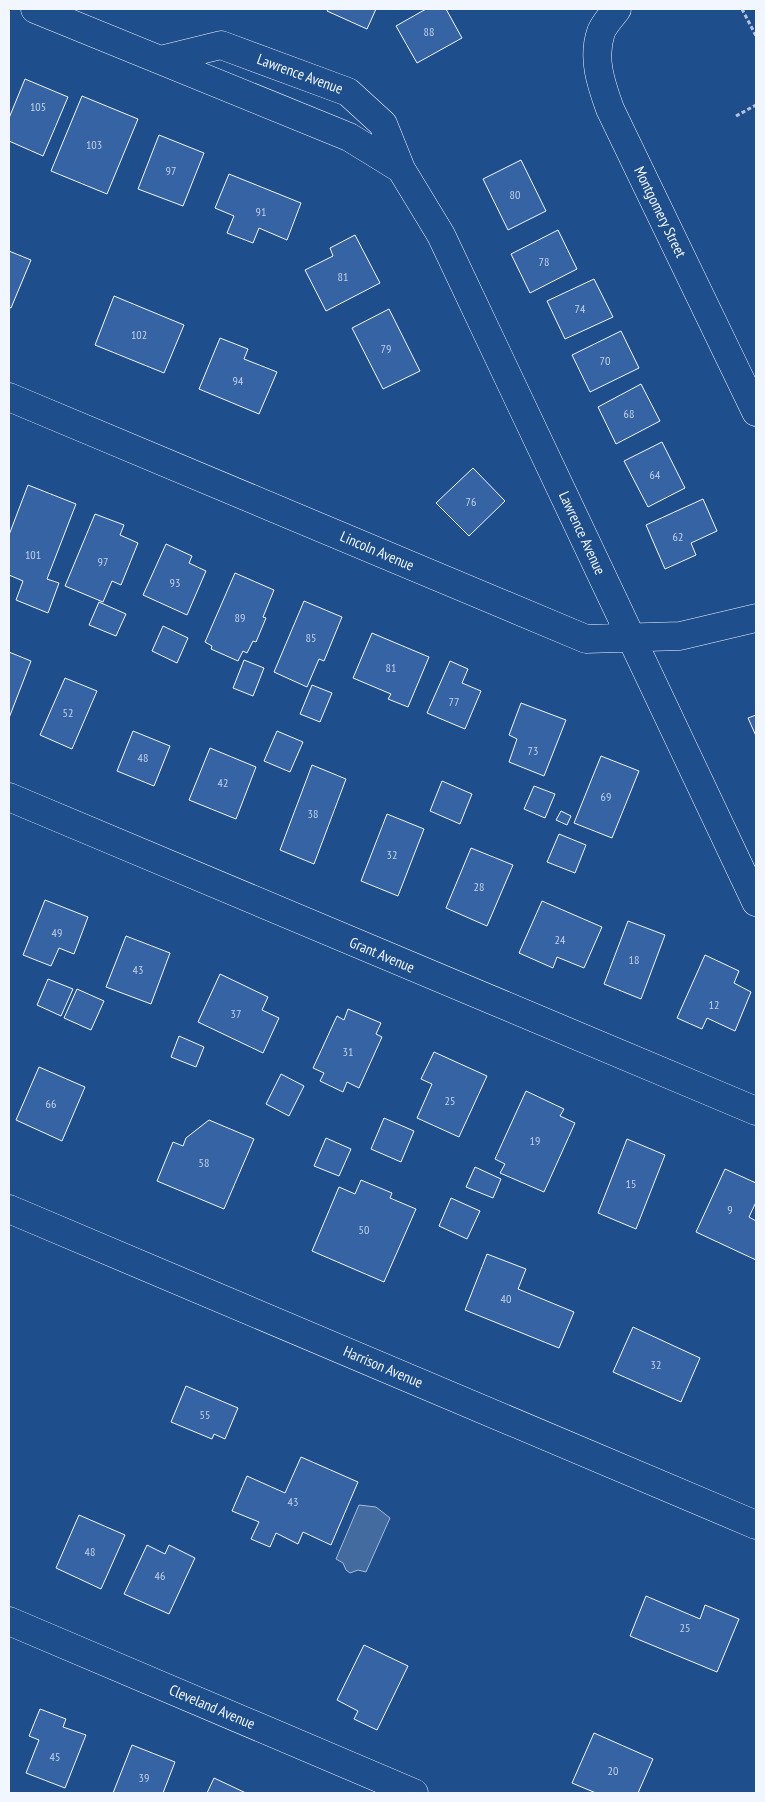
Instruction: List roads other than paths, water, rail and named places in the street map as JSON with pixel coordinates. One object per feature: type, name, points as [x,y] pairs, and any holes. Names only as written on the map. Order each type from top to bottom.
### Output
[{"type":"street","name":"Lawrence Avenue","points":[[35,9],[349,137],[401,169]]},
{"type":"street","name":"Montgomery Street","points":[[617,9],[601,30],[596,54],[600,81],[610,109],[756,412]]},
{"type":"street","name":"Lawrence Avenue","points":[[160,60],[221,45],[348,92],[383,124],[401,169],[441,236],[756,902]]},
{"type":"street","name":"Lincoln Avenue","points":[[9,397],[586,638],[680,636],[756,618]]},
{"type":"street","name":"Grant Avenue","points":[[9,797],[756,1111]]},
{"type":"street","name":"Harrison Avenue","points":[[9,1209],[756,1526]]},
{"type":"street","name":"Cleveland Avenue","points":[[9,1622],[414,1793]]},
{"type":"water","points":[[359,1505],[376,1507],[390,1518],[366,1572],[358,1570],[350,1573],[346,1570],[343,1563],[336,1559]]}]
